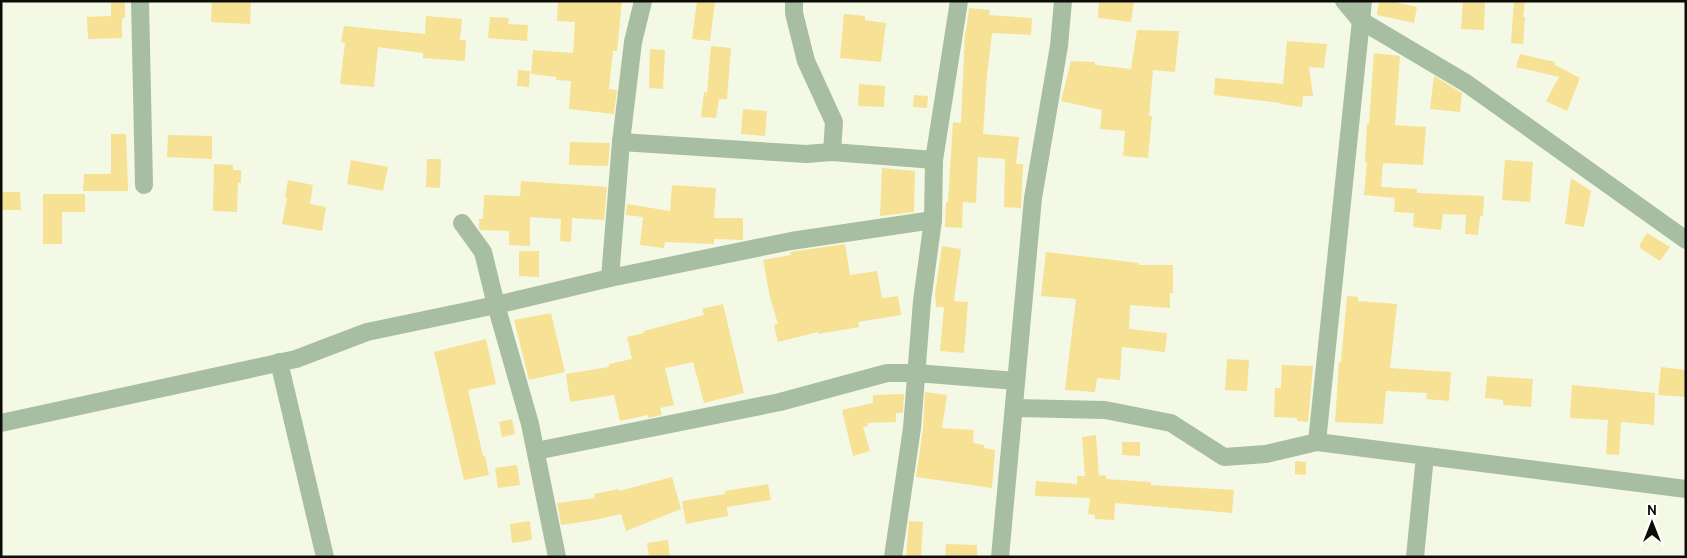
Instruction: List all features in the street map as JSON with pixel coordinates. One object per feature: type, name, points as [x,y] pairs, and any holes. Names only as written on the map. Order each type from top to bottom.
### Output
[{"type":"street","points":[[140,1],[144,185]]},
{"type":"street","points":[[610,278],[621,142],[633,42],[643,1]]},
{"type":"street","points":[[794,1],[794,13],[806,60],[834,122],[832,152]]},
{"type":"street","points":[[893,557],[912,428],[922,301],[933,220],[934,160],[959,1]]},
{"type":"street","points":[[1000,557],[1033,198],[1059,46],[1064,1]]},
{"type":"street","points":[[1344,1],[1360,20],[1466,83],[1686,240]]},
{"type":"street","points":[[1317,442],[1363,1]]},
{"type":"street","points":[[621,142],[806,154],[832,152],[934,160]]},
{"type":"street","points":[[1,423],[296,359],[367,332],[496,305],[610,278],[791,241],[933,220]]},
{"type":"street","points":[[462,223],[483,252],[530,424],[557,557]]},
{"type":"street","points":[[280,362],[325,557]]},
{"type":"street","points":[[536,451],[780,402],[888,373],[916,373],[1016,381]]},
{"type":"street","points":[[1014,408],[1105,410],[1171,423],[1224,457],[1266,454],[1317,442],[1686,489]]},
{"type":"street","points":[[1415,557],[1425,456]]},
{"type":"building","points":[[111,1],[125,1],[125,18],[122,18],[122,38],[88,39],[87,17],[111,16]]},
{"type":"building","points":[[212,1],[251,1],[250,24],[211,22]]},
{"type":"building","points":[[558,1],[622,1],[617,51],[613,51],[609,89],[617,90],[614,114],[569,109],[571,81],[556,80],[557,77],[531,74],[533,50],[573,53],[575,22],[557,21]]},
{"type":"building","points":[[697,1],[715,1],[710,41],[692,39]]},
{"type":"building","points":[[1099,1],[1134,1],[1131,22],[1098,18]]},
{"type":"building","points":[[1379,1],[1417,7],[1414,23],[1377,15]]},
{"type":"building","points":[[1463,1],[1485,1],[1484,30],[1461,29]]},
{"type":"building","points":[[1514,1],[1525,1],[1523,44],[1511,43]]},
{"type":"building","points":[[969,8],[990,10],[989,15],[1032,18],[1031,35],[992,33],[983,134],[1019,137],[1016,164],[1023,164],[1021,208],[1004,207],[1005,159],[978,157],[976,203],[963,202],[962,228],[945,227],[953,122],[961,123],[965,32]]},
{"type":"building","points":[[844,14],[865,16],[865,20],[886,23],[881,62],[840,58]]},
{"type":"building","points":[[426,16],[462,19],[460,40],[466,40],[465,61],[423,58],[423,53],[378,47],[374,87],[340,84],[345,43],[341,42],[344,26],[425,34]]},
{"type":"building","points":[[490,17],[509,18],[508,24],[528,25],[527,41],[488,38]]},
{"type":"building","points":[[1137,30],[1179,31],[1175,72],[1153,70],[1149,116],[1152,116],[1148,158],[1123,156],[1125,131],[1100,129],[1102,110],[1061,101],[1071,61],[1095,62],[1095,65],[1131,69]]},
{"type":"building","points":[[1287,41],[1327,44],[1324,68],[1309,67],[1313,96],[1303,96],[1302,107],[1214,95],[1215,78],[1283,84]]},
{"type":"building","points":[[711,46],[731,48],[727,99],[719,99],[716,118],[701,117],[704,92],[707,93]]},
{"type":"building","points":[[650,49],[665,50],[663,89],[649,88]]},
{"type":"building","points":[[1374,53],[1400,56],[1395,125],[1426,127],[1423,165],[1383,163],[1381,187],[1417,189],[1417,193],[1484,196],[1483,216],[1480,216],[1478,235],[1465,234],[1466,215],[1443,214],[1441,230],[1413,227],[1414,213],[1394,212],[1395,198],[1364,195],[1367,162],[1365,162],[1367,124],[1369,124]]},
{"type":"building","points":[[1520,54],[1555,62],[1555,65],[1580,78],[1567,111],[1546,101],[1559,77],[1516,67]]},
{"type":"building","points":[[518,70],[530,71],[529,87],[517,86]]},
{"type":"building","points":[[1434,76],[1462,93],[1460,112],[1430,109]]},
{"type":"building","points":[[859,84],[885,86],[884,107],[858,106]]},
{"type":"building","points":[[914,95],[928,96],[927,108],[913,107]]},
{"type":"building","points":[[743,109],[767,111],[765,136],[741,134]]},
{"type":"building","points":[[111,134],[126,134],[128,191],[83,191],[84,174],[111,174]]},
{"type":"building","points":[[168,135],[212,136],[212,159],[167,157]]},
{"type":"building","points":[[570,142],[610,143],[608,166],[569,165]]},
{"type":"building","points":[[427,159],[441,159],[440,188],[426,187]]},
{"type":"building","points":[[351,160],[388,167],[383,191],[347,184]]},
{"type":"building","points":[[1505,160],[1533,162],[1530,202],[1502,200]]},
{"type":"building","points":[[214,164],[233,165],[233,170],[241,170],[241,183],[238,183],[237,212],[213,211]]},
{"type":"building","points":[[882,168],[915,171],[914,212],[880,216]]},
{"type":"building","points":[[1571,178],[1591,191],[1584,227],[1565,224]]},
{"type":"building","points":[[288,180],[313,185],[310,204],[326,207],[322,231],[282,224]]},
{"type":"building","points":[[521,181],[607,187],[604,220],[572,218],[571,242],[560,241],[561,219],[530,217],[530,246],[509,245],[509,231],[480,230],[479,219],[483,219],[484,195],[520,196]]},
{"type":"building","points":[[672,185],[716,188],[714,218],[743,218],[743,240],[714,239],[714,244],[665,242],[664,248],[640,245],[643,217],[626,215],[627,204],[670,211]]},
{"type":"building","points":[[1,192],[20,192],[21,210],[1,210]]},
{"type":"building","points":[[43,194],[85,194],[85,212],[62,212],[62,244],[43,244]]},
{"type":"building","points":[[1647,233],[1670,247],[1660,261],[1640,248],[1640,244]]},
{"type":"building","points":[[845,244],[850,275],[877,271],[882,298],[898,296],[901,315],[858,322],[859,327],[818,334],[818,332],[778,342],[774,325],[778,324],[770,297],[763,260],[791,255],[790,252]]},
{"type":"building","points":[[942,246],[961,249],[954,301],[968,302],[964,353],[940,351],[944,307],[936,307],[935,294]]},
{"type":"building","points":[[519,251],[539,251],[539,277],[519,276]]},
{"type":"building","points":[[1046,252],[1139,263],[1139,265],[1173,265],[1173,293],[1170,293],[1170,308],[1130,305],[1129,329],[1167,333],[1165,352],[1122,347],[1120,380],[1097,378],[1095,392],[1065,390],[1076,299],[1041,296]]},
{"type":"building","points":[[1347,296],[1358,297],[1358,301],[1397,304],[1390,368],[1451,372],[1449,401],[1426,399],[1427,393],[1386,391],[1383,424],[1335,422],[1339,362],[1341,362]]},
{"type":"building","points":[[723,304],[744,393],[704,403],[693,362],[665,368],[674,405],[660,408],[662,415],[648,418],[648,415],[620,421],[614,395],[570,402],[566,374],[609,367],[609,364],[632,359],[627,337],[704,315],[702,309]]},
{"type":"building","points":[[551,313],[565,372],[529,380],[514,320]]},
{"type":"building","points":[[486,339],[496,384],[468,390],[489,475],[464,480],[434,352]]},
{"type":"building","points":[[1227,359],[1249,360],[1247,391],[1225,390]]},
{"type":"building","points":[[1282,365],[1313,366],[1308,422],[1297,421],[1297,418],[1274,417],[1275,388],[1281,388]]},
{"type":"building","points":[[1661,367],[1686,370],[1686,397],[1658,395]]},
{"type":"building","points":[[1487,376],[1533,379],[1531,407],[1503,405],[1503,400],[1485,398]]},
{"type":"building","points":[[1572,385],[1655,393],[1654,425],[1621,422],[1619,455],[1606,454],[1608,420],[1570,418]]},
{"type":"building","points":[[925,392],[947,395],[942,428],[974,430],[973,443],[995,450],[992,488],[916,477],[923,429]]},
{"type":"building","points":[[904,394],[903,413],[896,413],[896,422],[867,423],[868,426],[863,427],[870,451],[853,456],[842,410],[873,403],[873,395]]},
{"type":"building","points":[[512,419],[515,434],[502,437],[499,422]]},
{"type":"building","points":[[1096,435],[1099,476],[1106,475],[1106,479],[1151,482],[1151,485],[1234,490],[1232,513],[1115,503],[1114,520],[1095,519],[1095,515],[1088,514],[1090,498],[1035,496],[1036,481],[1077,484],[1077,476],[1085,476],[1082,437]]},
{"type":"building","points":[[1122,442],[1140,442],[1140,456],[1122,455]]},
{"type":"building","points":[[1295,461],[1306,462],[1306,475],[1295,474]]},
{"type":"building","points":[[517,465],[520,485],[498,488],[495,468]]},
{"type":"building","points":[[672,477],[681,509],[626,531],[621,514],[561,525],[557,503],[595,498],[594,494],[619,489],[619,491]]},
{"type":"building","points":[[768,484],[771,500],[727,507],[728,516],[686,524],[682,501]]},
{"type":"building","points":[[530,521],[532,540],[512,543],[510,524]]},
{"type":"building","points":[[909,521],[923,522],[921,557],[906,557]]},
{"type":"building","points":[[668,540],[670,557],[649,557],[647,543]]},
{"type":"building","points":[[946,544],[977,545],[977,557],[945,557]]}]
